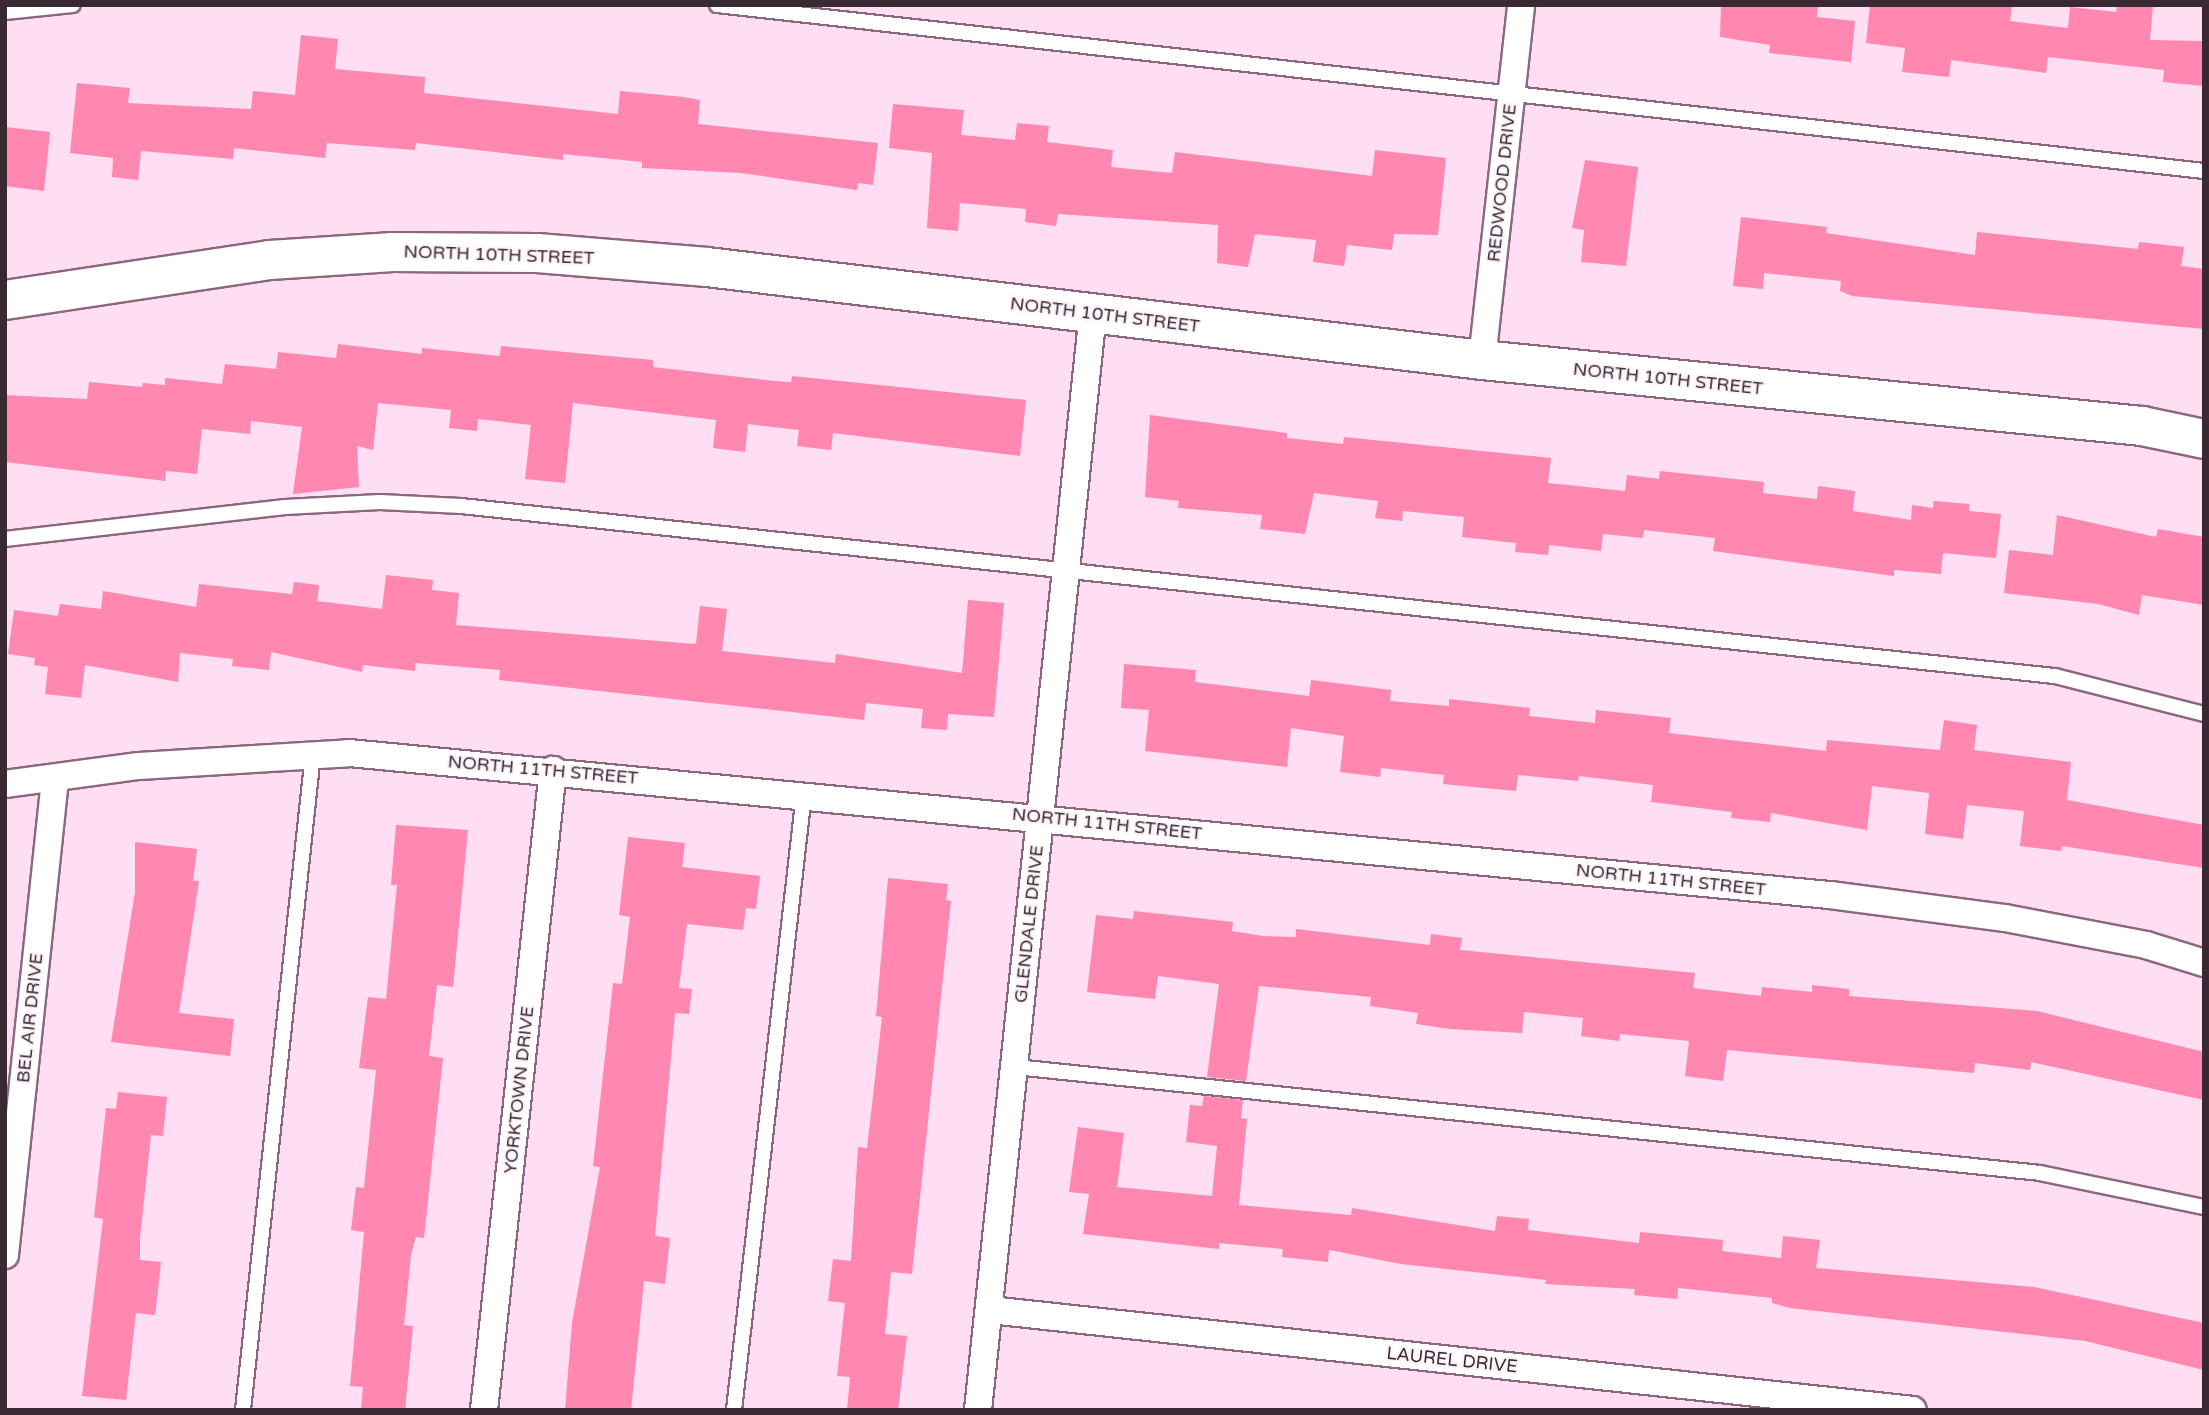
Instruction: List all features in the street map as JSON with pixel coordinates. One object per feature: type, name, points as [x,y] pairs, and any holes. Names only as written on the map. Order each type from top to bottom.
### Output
[{"type":"main road","name":"NORTH 10TH STREET","points":[[5,300],[270,260],[393,252],[537,253],[1093,313],[1482,360],[2142,426],[2204,439]]},
{"type":"street","name":"REDWOOD DRIVE","points":[[1482,360],[1521,5]]},
{"type":"street","name":"GLENDALE DRIVE","points":[[978,1410],[1093,313]]},
{"type":"street","name":"NORTH 11TH STREET","points":[[5,784],[55,780],[139,766],[313,754],[554,770],[1830,895],[2005,918],[2146,945],[2204,963]]},
{"type":"street","name":"YORKTOWN DRIVE","points":[[484,1410],[554,770]]},
{"type":"street","name":"BEL AIR DRIVE","points":[[5,1255],[55,780]]},
{"type":"street","name":"LAUREL DRIVE","points":[[990,1310],[1913,1410]]},
{"type":"lane","points":[[5,12],[74,5]]},
{"type":"lane","points":[[718,5],[2204,171]]},
{"type":"lane","points":[[5,539],[380,502],[2055,676],[2204,714]]},
{"type":"lane","points":[[243,1410],[313,754]]},
{"type":"lane","points":[[734,1410],[804,794]]},
{"type":"lane","points":[[1015,1067],[2040,1173],[2204,1207]]},
{"type":"building","points":[[1721,5],[1818,5],[1817,17],[1855,21],[1851,62],[1769,53],[1770,45],[1720,37]]},
{"type":"building","points":[[1870,5],[2012,5],[2010,21],[2068,28],[2070,7],[2116,12],[2117,5],[2153,5],[2150,40],[2204,41],[2204,86],[2163,82],[2164,70],[2048,57],[2046,73],[1951,60],[1949,77],[1902,72],[1905,48],[1866,43]]},
{"type":"building","points":[[301,35],[338,39],[335,69],[425,77],[424,93],[618,114],[620,91],[683,97],[700,100],[698,124],[878,143],[873,185],[858,183],[857,190],[741,173],[642,168],[642,162],[563,154],[563,160],[416,143],[415,150],[327,143],[325,158],[234,148],[233,159],[141,151],[138,180],[112,177],[113,158],[70,153],[77,83],[130,88],[128,103],[251,109],[253,91],[295,95]]},
{"type":"building","points":[[893,104],[964,110],[961,135],[1015,140],[1017,123],[1049,126],[1047,142],[1113,150],[1111,167],[1172,173],[1175,152],[1372,176],[1375,150],[1446,158],[1438,235],[1394,234],[1392,250],[1347,245],[1344,266],[1313,262],[1316,240],[1255,234],[1248,267],[1217,263],[1218,225],[1058,214],[1056,226],[1025,222],[1026,209],[960,203],[958,231],[927,228],[932,153],[889,148]]},
{"type":"building","points":[[5,127],[50,132],[44,191],[5,186]]},
{"type":"building","points":[[1585,160],[1638,167],[1626,266],[1581,262],[1584,230],[1572,228]]},
{"type":"building","points":[[1741,217],[1827,227],[1826,233],[1975,255],[1977,232],[2138,249],[2139,242],[2184,247],[2181,266],[2204,269],[2204,329],[1852,296],[1840,291],[1841,281],[1764,273],[1763,289],[1733,286]]},
{"type":"building","points":[[338,344],[422,354],[422,348],[500,356],[501,346],[653,360],[653,367],[774,381],[791,382],[792,376],[1026,400],[1020,456],[833,433],[831,450],[797,446],[799,430],[748,424],[745,452],[713,448],[716,420],[573,403],[565,483],[525,479],[531,425],[478,419],[477,431],[449,428],[451,410],[378,403],[373,450],[357,446],[359,487],[293,494],[302,427],[251,421],[250,434],[202,429],[197,474],[166,471],[165,481],[5,462],[5,395],[87,399],[89,382],[142,387],[143,383],[165,385],[165,378],[222,384],[225,364],[276,369],[278,352],[336,358]]},
{"type":"building","points":[[1150,415],[1287,433],[1287,438],[1343,444],[1344,437],[1551,458],[1548,483],[1625,491],[1627,475],[1659,479],[1660,471],[1764,482],[1763,493],[1817,499],[1818,486],[1855,491],[1853,511],[1911,520],[1912,505],[1933,508],[1934,501],[1969,504],[1969,511],[2001,514],[1996,558],[1943,553],[1941,574],[1894,570],[1894,576],[1713,551],[1715,538],[1644,530],[1643,538],[1603,534],[1601,551],[1549,545],[1548,555],[1515,552],[1516,543],[1462,537],[1464,517],[1403,511],[1402,521],[1375,518],[1378,501],[1314,493],[1305,534],[1260,529],[1262,515],[1178,508],[1179,501],[1145,497]]},
{"type":"building","points":[[2057,515],[2156,537],[2158,529],[2204,537],[2204,605],[2142,595],[2139,615],[2098,604],[2004,593],[2009,550],[2053,555]]},
{"type":"building","points":[[386,575],[433,580],[432,590],[459,593],[456,625],[696,644],[700,606],[727,609],[722,651],[835,663],[836,654],[962,673],[968,600],[1004,603],[994,717],[948,714],[947,730],[921,728],[923,709],[866,703],[864,720],[499,680],[500,670],[415,663],[415,671],[363,665],[362,672],[271,652],[269,670],[232,666],[233,659],[180,653],[178,682],[85,665],[81,698],[45,694],[48,667],[34,665],[35,658],[8,654],[14,610],[58,616],[60,604],[101,609],[103,591],[196,607],[199,584],[292,594],[294,582],[319,585],[317,601],[382,609]]},
{"type":"building","points":[[1124,664],[1196,670],[1195,682],[1309,696],[1311,680],[1391,690],[1390,701],[1449,706],[1449,699],[1530,708],[1529,716],[1595,723],[1596,710],[1671,718],[1669,733],[1826,751],[1827,740],[1940,750],[1944,720],[1977,725],[1974,750],[2071,762],[2067,800],[2204,825],[2204,868],[2062,846],[2061,851],[2020,846],[2024,811],[1967,805],[1963,839],[1925,834],[1929,793],[1872,786],[1867,830],[1771,813],[1770,822],[1731,818],[1732,812],[1651,802],[1653,785],[1579,776],[1578,781],[1518,775],[1516,791],[1443,784],[1444,775],[1381,768],[1380,777],[1340,772],[1344,736],[1291,728],[1287,767],[1145,751],[1149,710],[1121,708]]},
{"type":"building","points":[[396,825],[468,830],[453,987],[437,985],[429,1056],[443,1058],[424,1238],[416,1237],[411,1255],[404,1325],[413,1326],[405,1410],[361,1410],[363,1387],[350,1386],[364,1232],[351,1230],[356,1187],[364,1188],[376,1070],[359,1068],[368,997],[386,999],[397,885],[391,885]]},
{"type":"building","points":[[628,837],[685,843],[682,867],[760,876],[756,909],[746,908],[743,930],[687,924],[679,988],[692,989],[689,1014],[675,1013],[655,1236],[670,1238],[665,1284],[644,1281],[631,1410],[565,1410],[572,1323],[600,1167],[593,1166],[613,983],[622,984],[630,917],[619,915]]},
{"type":"building","points":[[135,842],[197,849],[193,881],[199,881],[179,1013],[234,1019],[230,1056],[111,1042],[135,892]]},
{"type":"building","points":[[888,878],[948,884],[946,900],[951,901],[912,1274],[891,1272],[885,1334],[907,1336],[898,1410],[847,1410],[850,1377],[837,1376],[845,1303],[828,1301],[833,1259],[851,1261],[858,1147],[867,1148],[882,1017],[876,1016]]},
{"type":"building","points":[[1134,911],[1233,922],[1232,931],[1263,936],[1296,937],[1296,929],[1430,945],[1431,934],[1462,938],[1460,950],[1695,973],[1693,988],[1761,996],[1762,987],[1812,992],[1812,985],[1849,989],[1849,996],[2037,1011],[2204,1052],[2204,1100],[2031,1062],[2030,1070],[1975,1063],[1974,1073],[1727,1050],[1723,1081],[1685,1076],[1689,1041],[1620,1034],[1619,1041],[1581,1036],[1583,1018],[1524,1012],[1522,1033],[1450,1029],[1416,1024],[1418,1013],[1370,1006],[1371,997],[1259,986],[1246,1081],[1207,1077],[1219,984],[1158,976],[1155,999],[1087,992],[1096,915],[1133,919]]},
{"type":"building","points":[[118,1092],[167,1097],[163,1136],[151,1135],[140,1238],[140,1260],[161,1262],[156,1308],[155,1315],[136,1313],[126,1400],[82,1396],[103,1219],[94,1217],[106,1108],[116,1109]]},
{"type":"building","points":[[1204,1096],[1243,1100],[1241,1118],[1247,1119],[1239,1205],[1351,1215],[1352,1208],[1495,1231],[1497,1216],[1529,1219],[1528,1230],[1639,1243],[1640,1232],[1723,1240],[1722,1251],[1781,1258],[1783,1236],[1820,1240],[1816,1268],[2034,1287],[2204,1323],[2204,1370],[2085,1341],[1790,1308],[1772,1303],[1772,1298],[1678,1288],[1677,1299],[1634,1295],[1635,1289],[1545,1284],[1546,1280],[1401,1264],[1329,1250],[1328,1262],[1282,1257],[1283,1249],[1219,1243],[1219,1249],[1083,1234],[1089,1194],[1069,1192],[1078,1127],[1124,1133],[1117,1187],[1212,1196],[1217,1146],[1186,1142],[1190,1105],[1202,1106]]}]
